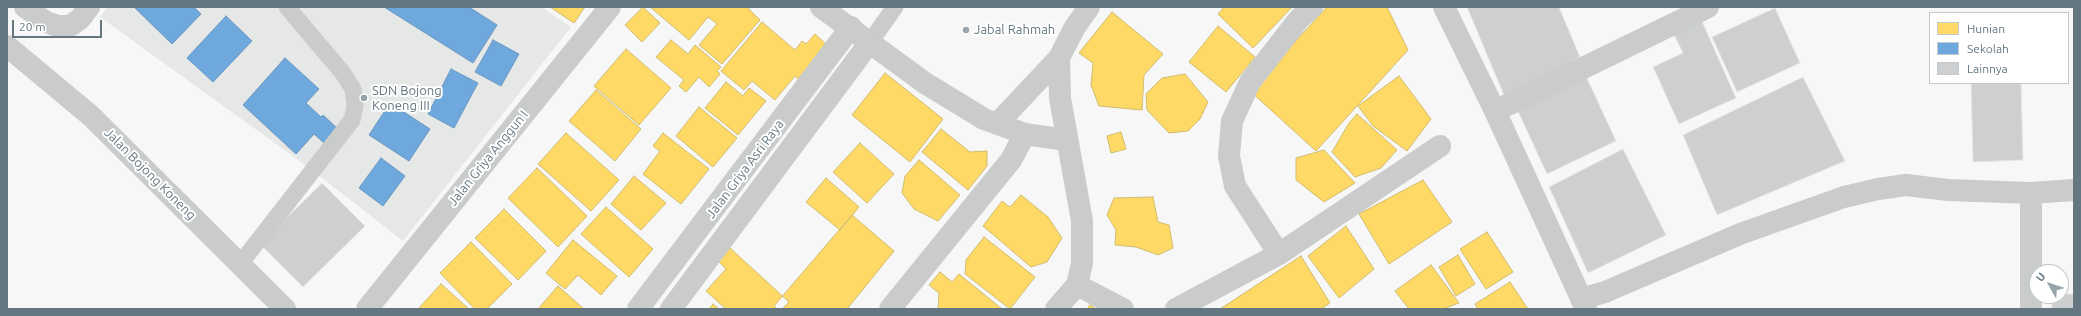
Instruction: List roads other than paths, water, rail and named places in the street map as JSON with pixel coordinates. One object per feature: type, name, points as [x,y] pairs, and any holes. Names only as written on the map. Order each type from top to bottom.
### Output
[{"type":"street","points":[[25,7],[46,22],[58,26],[70,26],[80,19],[89,7]]},
{"type":"street","name":"Jalan Griya Anggun I","points":[[366,309],[610,7]]},
{"type":"street","points":[[822,7],[925,83],[984,119],[1025,134],[1066,140]]},
{"type":"street","points":[[997,124],[1059,58],[1075,27],[1089,7]]},
{"type":"street","points":[[1279,254],[1235,186],[1229,156],[1232,121],[1250,82],[1299,19],[1312,7]]},
{"type":"street","points":[[1444,7],[1495,111],[1583,304],[1605,292],[1740,234],[1844,197],[1878,189],[1906,185],[1948,190],[2031,192],[2074,190]]},
{"type":"street","points":[[1495,111],[1708,7]]},
{"type":"street","name":"Jalan Griya Asri Raya","points":[[638,309],[851,27]]},
{"type":"street","name":"Jalan Griya Asri Raya","points":[[671,309],[870,42]]},
{"type":"street","name":"Jalan Bojong Koneng","points":[[7,46],[91,116],[285,309]]},
{"type":"street","points":[[1056,309],[1077,285],[1082,263],[1082,221],[1066,140],[1060,98],[1059,58]]},
{"type":"street","points":[[890,309],[1011,160],[1025,134]]},
{"type":"street","points":[[1176,309],[1279,254],[1440,146]]},
{"type":"street","points":[[2031,192],[2032,309]]},
{"type":"street","points":[[667,271],[688,287]]},
{"type":"street","points":[[1077,285],[1123,309]]},
{"type":"lane","points":[[240,264],[352,120],[355,106],[352,89],[342,72],[287,7]]},
{"type":"lane","points":[[870,42],[895,7]]},
{"type":"place","name":"Jabal Rahmah","points":[[966,30]]},
{"type":"place","name":"SDN Bojong Koneng III","points":[[364,98]]}]
